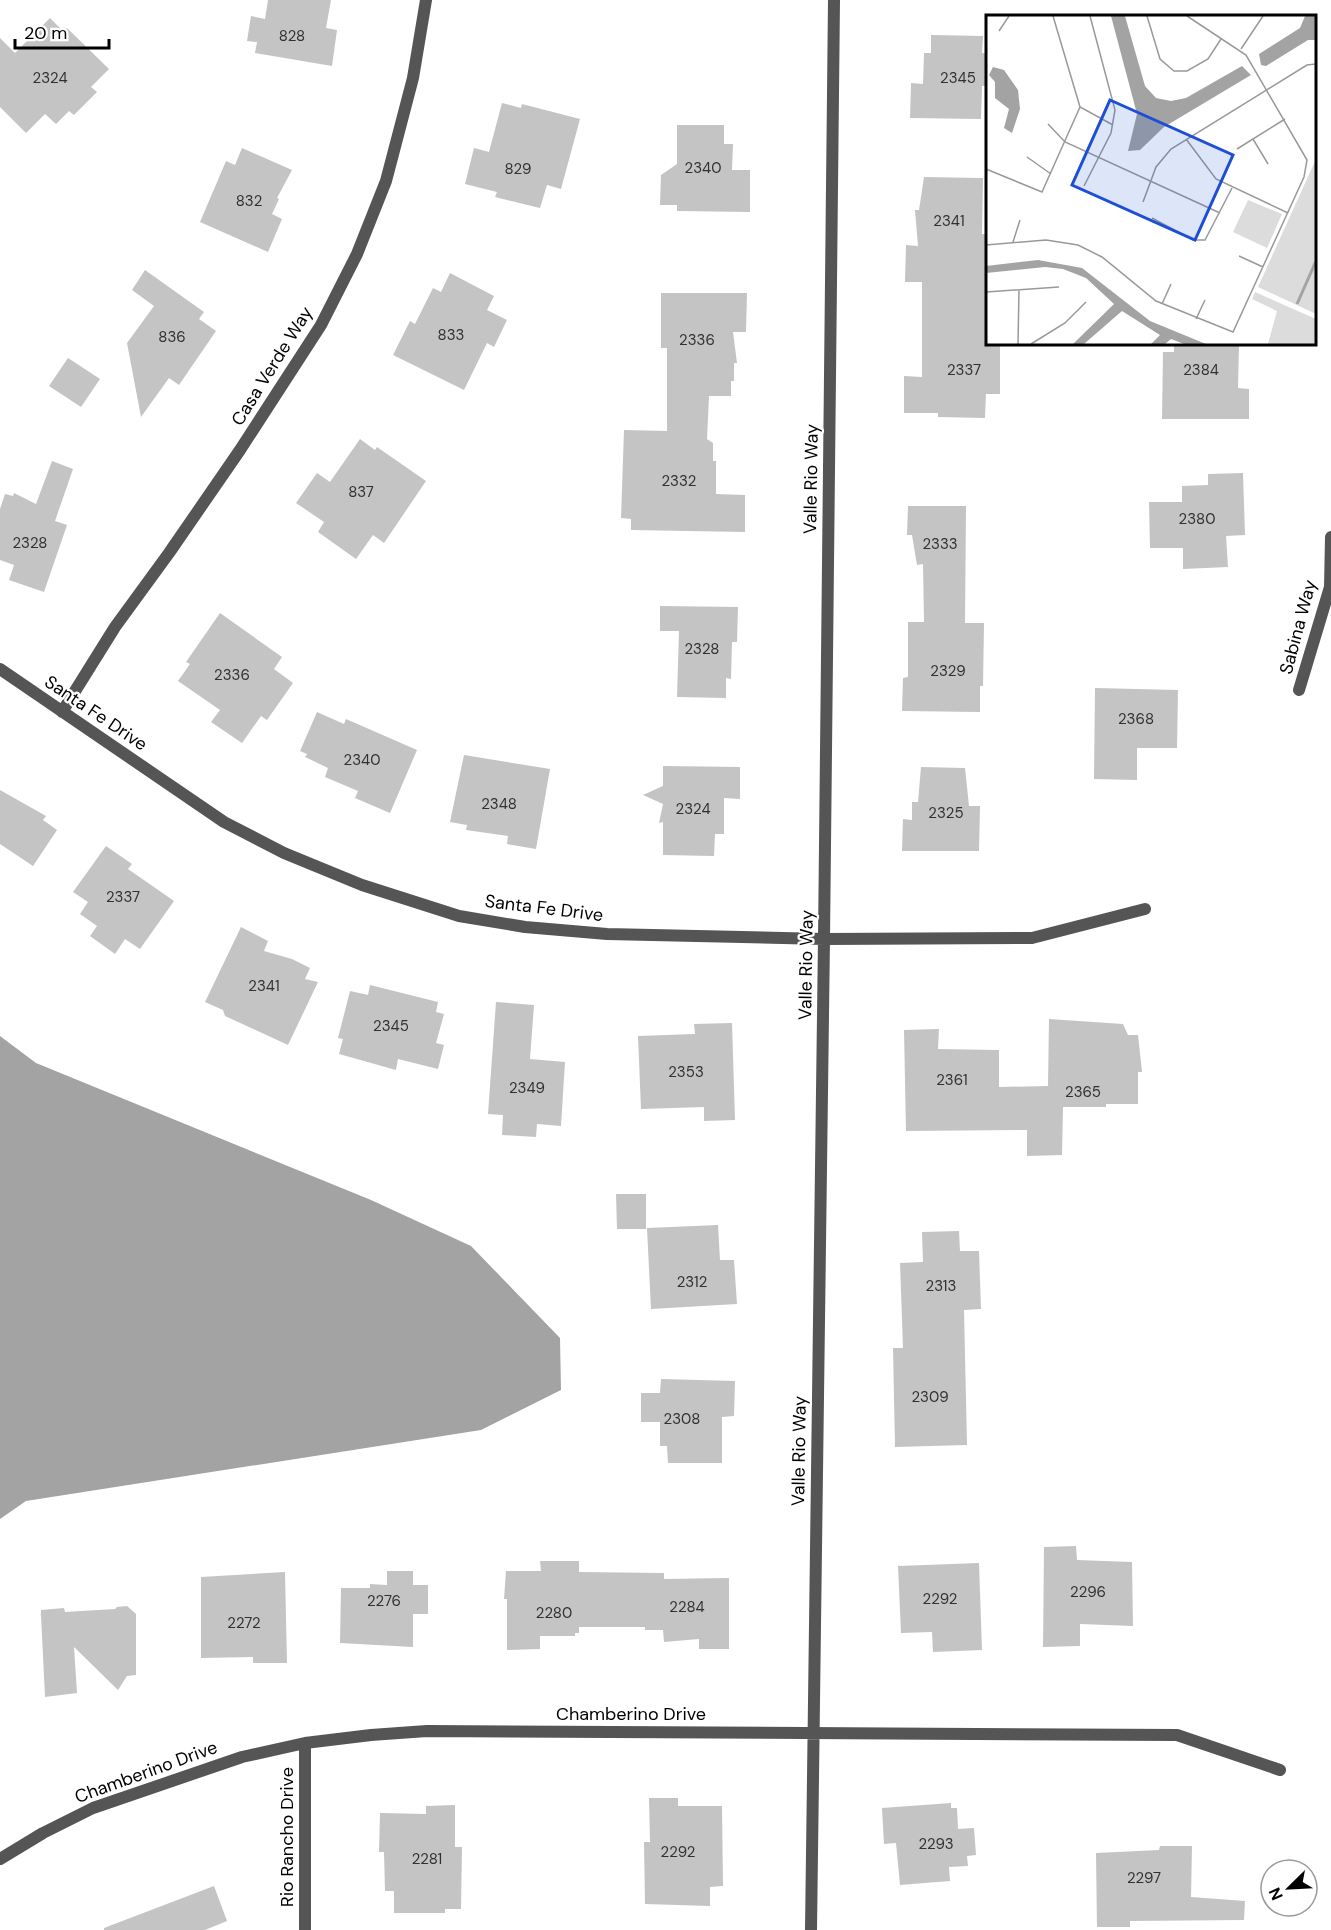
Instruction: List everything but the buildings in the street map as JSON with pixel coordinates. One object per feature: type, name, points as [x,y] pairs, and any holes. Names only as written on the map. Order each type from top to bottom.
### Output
[{"type":"street","name":"Casa Verde Way","points":[[62,712],[115,627],[240,450],[321,325],[347,275],[386,180],[413,78],[426,0]]},
{"type":"street","name":"Valle Rio Way","points":[[811,1930],[834,0]]},
{"type":"street","name":"Sabina Way","points":[[1299,690],[1330,587],[1331,537]]},
{"type":"street","name":"Santa Fe Drive","points":[[0,669],[224,822],[284,853],[362,885],[459,916],[525,927],[607,934],[824,939],[1032,938],[1145,909]]},
{"type":"street","name":"Chamberino Drive","points":[[0,1859],[43,1833],[93,1808],[242,1756],[305,1743],[427,1731],[1177,1735],[1280,1770]]},
{"type":"street","name":"Rio Rancho Drive","points":[[305,1743],[305,1930]]},
{"type":"shaded area","points":[[0,1036],[36,1063],[371,1200],[471,1246],[560,1338],[561,1390],[481,1430],[26,1501],[0,1519]]}]
